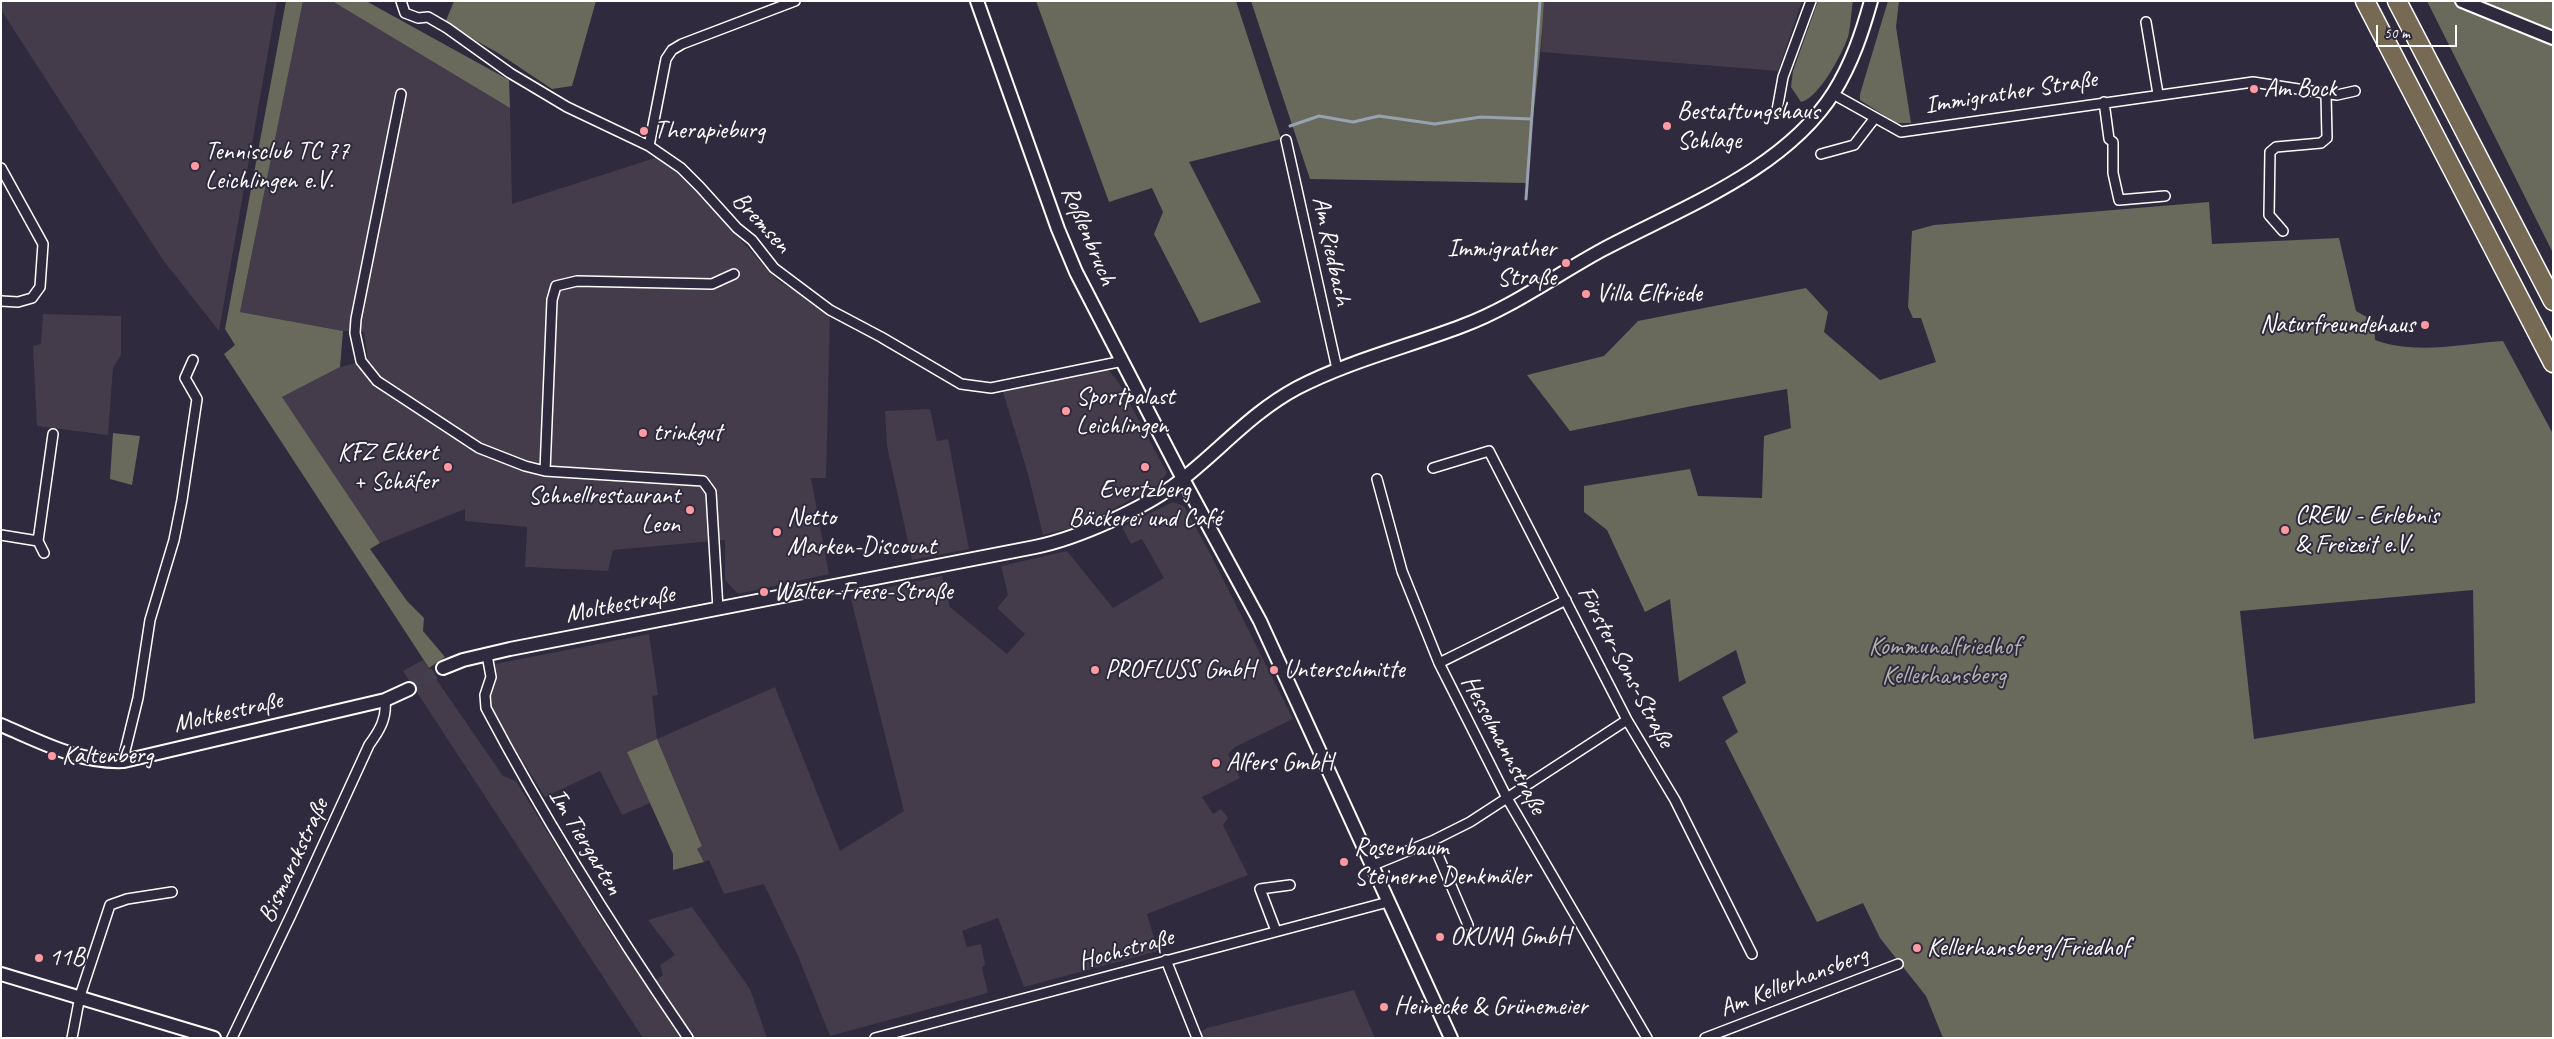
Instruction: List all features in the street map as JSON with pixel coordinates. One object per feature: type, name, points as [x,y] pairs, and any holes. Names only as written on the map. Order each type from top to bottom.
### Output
[{"type":"highway","points":[[2365,1],[2553,364]]},
{"type":"highway","points":[[2398,1],[2553,301]]},
{"type":"main road","name":"Roßlenbruch","points":[[976,1],[1068,255],[1183,479]]},
{"type":"main road","points":[[1451,1038],[1260,621],[1183,479],[1238,428],[1274,401],[1337,369],[1482,318],[1600,251],[1740,178],[1766,161],[1812,120],[1833,94],[1848,68],[1861,39],[1871,1]]},
{"type":"main road","points":[[2462,1],[2553,38]]},
{"type":"main road","name":"Moltkestraße","points":[[443,668],[487,654],[1062,542],[1166,492],[1183,479]]},
{"type":"main road","name":"Moltkestraße","points":[[1,725],[69,754],[97,760],[125,760],[385,700],[408,689]]},
{"type":"main road","points":[[1,974],[80,996],[214,1038]]},
{"type":"street","name":"Bremsen","points":[[401,1],[405,13],[418,18],[428,17],[448,28],[510,74],[567,107],[649,146],[681,168],[737,228],[752,240],[774,268],[802,290],[830,310],[881,337],[961,384],[981,388],[1014,385],[1123,361]]},
{"type":"street","points":[[649,146],[666,59],[672,50],[682,44],[795,1]]},
{"type":"street","points":[[1777,110],[1783,77],[1811,1]]},
{"type":"street","points":[[2146,22],[2158,94]]},
{"type":"street","name":"Immigrather Straße","points":[[1833,94],[1896,131],[1906,132],[2158,94],[2254,82],[2336,95],[2355,91]]},
{"type":"street","points":[[401,94],[356,319],[356,333],[361,361],[377,381],[472,445],[524,466],[546,471],[700,480],[707,484],[711,492],[718,609]]},
{"type":"street","points":[[2283,231],[2268,215],[2270,152],[2276,147],[2321,143],[2327,138],[2326,94]]},
{"type":"street","points":[[2104,102],[2109,139],[2113,142],[2112,173],[2119,200],[2165,196]]},
{"type":"street","points":[[1821,154],[1854,145],[1874,119]]},
{"type":"street","name":"Am Riedbach","points":[[1286,140],[1337,369]]},
{"type":"street","points":[[1,168],[43,244],[40,287],[32,298],[18,302],[1,301]]},
{"type":"street","points":[[546,471],[552,300],[556,286],[577,281],[712,284],[734,274]]},
{"type":"street","points":[[125,760],[125,751],[138,698],[150,620],[174,540],[182,500],[197,399],[185,378],[193,360]]},
{"type":"street","points":[[44,553],[38,541],[53,434]]},
{"type":"street","name":"Förster-Sons-Straße","points":[[1433,468],[1489,451],[1627,720],[1671,792],[1752,954]]},
{"type":"street","name":"Hesselmannstraße","points":[[1377,479],[1402,571],[1439,663],[1507,798],[1647,1038]]},
{"type":"street","points":[[1,535],[38,541]]},
{"type":"street","points":[[1439,663],[1566,600]]},
{"type":"street","name":"Im Tiergarten","points":[[487,654],[491,677],[485,695],[486,708],[518,769],[616,933],[688,1038]]},
{"type":"street","name":"Bismarckstraße","points":[[232,1038],[369,745],[380,728],[386,714],[385,700]]},
{"type":"street","points":[[1371,866],[1432,841],[1470,822],[1627,720]]},
{"type":"street","points":[[1432,841],[1468,925]]},
{"type":"street","points":[[1276,931],[1260,889],[1290,885]]},
{"type":"street","points":[[72,1038],[80,996],[110,905],[126,899],[172,892]]},
{"type":"street","name":"Hochstraße","points":[[875,1038],[1388,902]]},
{"type":"street","points":[[1166,960],[1197,1038]]},
{"type":"street","name":"Am Kellerhansberg","points":[[1705,1038],[1898,964]]},
{"type":"shaded area","points":[[1,1],[277,1],[219,331],[163,260],[1,10]]},
{"type":"shaded area","points":[[303,1],[332,1],[510,108],[512,204],[658,157],[678,170],[777,280],[830,313],[826,478],[811,478],[829,574],[738,594],[725,580],[725,540],[613,550],[608,571],[525,567],[527,527],[465,521],[465,509],[380,543],[282,397],[340,367],[368,360],[364,332],[343,331],[240,312]]},
{"type":"shaded area","points":[[1544,1],[1802,1],[1778,71],[1541,52]]},
{"type":"shaded area","points":[[43,314],[121,316],[121,355],[113,368],[108,435],[37,426],[33,346],[41,344]]},
{"type":"shaded area","points":[[1108,369],[1119,383],[1167,473],[1158,485],[1100,516],[1070,528],[1043,535],[1028,474],[1003,392]]},
{"type":"shaded area","points":[[930,409],[937,441],[948,439],[969,549],[912,560],[887,446],[885,411]]},
{"type":"shaded area","points":[[1173,502],[1184,506],[1211,555],[1293,719],[1235,747],[1228,754],[1240,778],[1202,797],[1213,814],[1221,809],[1228,818],[1223,825],[1248,875],[1147,914],[1158,951],[1024,987],[998,918],[962,931],[967,947],[981,944],[985,964],[982,968],[988,993],[830,1036],[798,956],[764,884],[724,894],[709,860],[704,862],[696,849],[702,845],[657,739],[775,687],[840,851],[904,811],[850,595],[942,576],[950,607],[1007,654],[1025,634],[997,608],[1008,595],[1001,566],[1067,551],[1113,608],[1164,578],[1142,539],[1131,544],[1122,527]]},
{"type":"shaded area","points":[[649,634],[658,695],[652,696],[657,739],[627,752],[650,803],[622,815],[600,771],[545,797],[497,719],[489,701],[496,681],[495,664]]},
{"type":"shaded area","points":[[423,660],[503,776],[516,781],[613,938],[688,1038],[643,1038],[403,671]]},
{"type":"shaded area","points":[[692,907],[750,989],[767,1038],[692,1038],[654,981],[663,975],[660,965],[675,955],[648,920]]},
{"type":"shaded area","points":[[1354,990],[1375,1038],[1189,1038],[1207,1028]]},
{"type":"green space","points":[[286,1],[303,1],[240,312],[343,331],[340,367],[282,397],[380,543],[370,549],[407,601],[424,618],[423,631],[445,657],[429,668],[224,354],[235,345],[225,329]]},
{"type":"green space","points":[[332,1],[366,1],[509,80],[510,108]]},
{"type":"green space","points":[[454,1],[596,1],[572,86],[552,89],[498,53],[445,23]]},
{"type":"green space","points":[[1036,1],[1236,1],[1281,139],[1189,162],[1261,302],[1200,323],[1154,234],[1163,212],[1152,188],[1109,202]]},
{"type":"green space","points":[[1251,1],[1544,1],[1527,183],[1310,179]]},
{"type":"green space","points":[[1818,1],[1853,1],[1850,28],[1845,45],[1829,74],[1815,93],[1801,102],[1791,87],[1793,71]]},
{"type":"green space","points":[[1888,1],[1899,1],[1896,27],[1911,123],[1896,123],[1860,100],[1860,94]]},
{"type":"green space","points":[[2427,1],[2553,1],[2553,253]]},
{"type":"green space","name":"Kommunalfriedhof Kellerhansberg","points":[[2209,202],[2212,244],[2339,238],[2356,311],[2374,321],[2375,340],[2406,347],[2422,348],[2503,341],[2553,434],[2553,1038],[1943,1038],[1926,996],[1880,938],[1863,903],[1817,922],[1725,741],[1738,732],[1722,697],[1746,683],[1736,650],[1679,682],[1670,599],[1645,612],[1607,530],[1584,512],[1584,486],[1690,469],[1698,496],[1762,498],[1764,436],[1791,428],[1787,389],[1570,431],[1527,375],[1604,356],[1638,321],[1806,288],[1828,312],[1824,332],[1880,380],[1936,362],[1921,318],[1913,318],[1908,307],[1912,231],[1934,225]],"holes":[[[2473,590],[2475,703],[2254,739],[2240,611]]]},
{"type":"green space","points":[[113,433],[140,436],[132,485],[110,479]]},
{"type":"green space","points":[[657,739],[702,846],[697,849],[704,862],[673,870],[673,854],[627,752]]},
{"type":"waterway","points":[[1526,199],[1540,1]]},
{"type":"waterway","points":[[1290,126],[1319,116],[1353,122],[1379,116],[1435,124],[1481,117],[1531,119]]},
{"type":"tunnel","points":[[409,689],[443,668]]},
{"type":"place","name":"Am Bock","points":[[2254,89]]},
{"type":"place","name":"Bestattungshaus Schlage","points":[[1667,126]]},
{"type":"place","name":"Therapieburg","points":[[644,131]]},
{"type":"place","name":"Tennisclub TC 77 Leichlingen e.V.","points":[[195,166]]},
{"type":"place","name":"Immigrather Straße","points":[[1566,263]]},
{"type":"place","name":"Villa Elfriede","points":[[1586,294]]},
{"type":"place","name":"Naturfreundehaus","points":[[2425,325]]},
{"type":"place","name":"Sportpalast Leichlingen","points":[[1066,411]]},
{"type":"place","name":"trinkgut","points":[[643,433]]},
{"type":"place","name":"KFZ Ekkert + Schäfer","points":[[448,467]]},
{"type":"place","name":"Evertzberg Bäckerei und Café","points":[[1145,467]]},
{"type":"place","name":"Schnellrestaurant Leon","points":[[690,510]]},
{"type":"place","name":"CREW - Erlebnis & Freizeit e.V.","points":[[2285,530]]},
{"type":"place","name":"Netto Marken-Discount","points":[[777,532]]},
{"type":"place","name":"Walter-Frese-Straße","points":[[764,592]]},
{"type":"place","name":"PROFLUSS GmbH","points":[[1095,670]]},
{"type":"place","name":"Unterschmitte","points":[[1274,670]]},
{"type":"place","name":"Kaltenberg","points":[[52,756]]},
{"type":"place","name":"Alfers GmbH","points":[[1216,763]]},
{"type":"place","name":"Rosenbaum Steinerne Denkmäler","points":[[1344,862]]},
{"type":"place","name":"OKUNA GmbH","points":[[1440,937]]},
{"type":"place","name":"Kellerhansberg/Friedhof","points":[[1917,948]]},
{"type":"place","name":"11B","points":[[39,958]]},
{"type":"place","name":"Heinecke & Grünemeier","points":[[1384,1007]]}]
